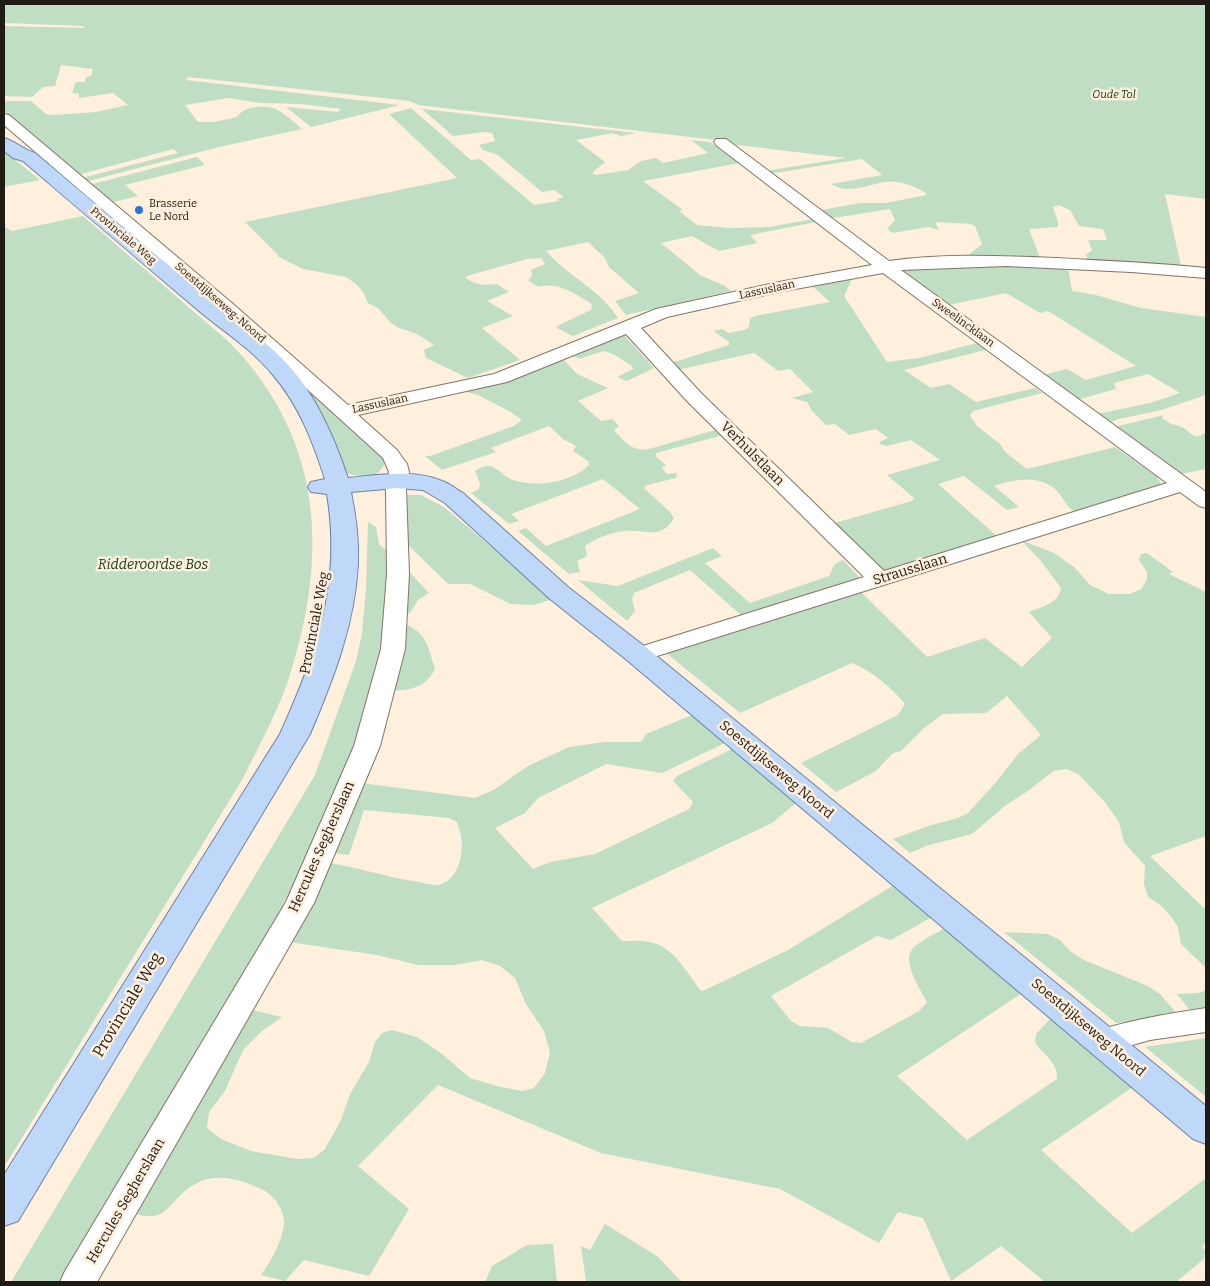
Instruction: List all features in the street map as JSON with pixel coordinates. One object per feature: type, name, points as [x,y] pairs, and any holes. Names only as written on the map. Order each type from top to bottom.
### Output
[{"type":"main road","name":"Provinciale Weg","points":[[4,131],[28,152],[33,152],[218,316],[268,372],[299,423],[314,459],[329,486],[344,534],[344,573],[340,604],[316,688],[295,734],[252,801],[4,1210]]},
{"type":"main road","name":"Provinciale Weg","points":[[4,143],[19,154],[33,152]]},
{"type":"main road","name":"Soestdijkseweg Noord","points":[[329,486],[397,472],[435,486],[454,498],[559,593],[638,655],[1104,1041],[1206,1128]]},
{"type":"street","name":"Soestdijkseweg-Noord","points":[[4,118],[33,152],[204,288],[344,412],[390,454],[397,472]]},
{"type":"street","name":"Sweelincklaan","points":[[721,142],[886,267],[1206,502]]},
{"type":"street","name":"Lassuslaan","points":[[344,412],[500,378],[662,313],[779,287],[886,267],[913,263],[1006,261],[1206,273]]},
{"type":"street","name":"Verhulstlaan","points":[[629,326],[694,397],[880,580]]},
{"type":"street","name":"Hercules Segherslaan","points":[[78,1282],[300,903],[367,746],[392,649],[398,574],[397,472]]},
{"type":"street","name":"Strausslaan","points":[[638,655],[1182,484]]},
{"type":"street","points":[[1104,1041],[1150,1028],[1206,1020]]},
{"type":"green space","name":"Oude Tol","points":[[4,4],[1206,4],[1206,199],[1165,194],[1181,266],[1088,260],[1086,255],[1092,250],[1088,240],[1107,240],[1103,229],[1079,226],[1070,210],[1059,205],[1053,207],[1058,227],[1029,229],[1040,258],[967,256],[982,244],[975,226],[971,224],[937,222],[939,230],[928,227],[893,233],[887,229],[895,220],[890,209],[827,219],[816,211],[860,203],[886,203],[926,195],[926,193],[916,188],[896,182],[885,182],[851,189],[844,189],[831,184],[882,175],[862,159],[769,174],[765,171],[846,158],[729,144],[724,141],[418,105],[410,101],[188,77],[186,80],[400,105],[311,127],[286,107],[338,112],[341,109],[301,104],[260,103],[229,98],[185,105],[198,122],[214,122],[237,117],[249,108],[271,107],[283,113],[302,129],[219,147],[85,182],[82,178],[178,153],[173,149],[78,175],[4,111],[4,101],[31,101],[46,114],[54,115],[96,112],[128,105],[113,93],[79,98],[79,94],[72,93],[76,82],[85,82],[86,77],[91,76],[93,69],[61,65],[55,86],[43,87],[32,97],[4,96],[4,26],[83,28],[84,26],[4,23]]},
{"type":"green space","points":[[411,108],[471,160],[480,159],[534,205],[559,201],[557,199],[564,197],[554,190],[542,192],[498,155],[483,150],[479,145],[495,141],[492,133],[484,132],[453,136],[422,109],[636,133],[621,136],[613,133],[576,140],[605,162],[593,172],[596,175],[628,170],[641,161],[656,158],[663,163],[708,153],[691,140],[710,142],[739,163],[643,181],[683,210],[679,211],[697,225],[728,228],[769,227],[813,219],[816,222],[750,235],[757,243],[719,251],[692,236],[661,243],[700,275],[725,286],[731,291],[626,315],[615,301],[639,293],[609,267],[605,258],[588,242],[546,251],[554,260],[603,299],[618,318],[573,336],[557,328],[557,326],[591,310],[592,304],[564,289],[554,286],[539,286],[528,280],[532,276],[531,270],[545,264],[541,258],[527,259],[467,276],[466,278],[477,284],[497,284],[509,292],[487,301],[513,316],[482,328],[520,360],[468,378],[426,358],[424,350],[434,345],[417,334],[391,323],[378,308],[368,303],[363,292],[346,277],[303,269],[277,256],[245,222],[457,178],[389,114]]},
{"type":"green space","points":[[4,151],[40,180],[4,187]]},
{"type":"green space","points":[[197,157],[205,165],[125,185],[138,196],[110,203],[89,185]]},
{"type":"green space","name":"Ridderoordse Bos","points":[[83,216],[216,330],[244,358],[271,395],[291,433],[304,472],[311,512],[312,554],[309,596],[288,681],[272,719],[242,780],[4,1167],[4,226],[12,231]]},
{"type":"green space","points":[[957,264],[1068,267],[1072,291],[1096,295],[1141,308],[1206,317],[1206,395],[1161,410],[1105,424],[1092,415],[1150,403],[1180,393],[1148,374],[1114,383],[1116,389],[1073,401],[1039,376],[1067,369],[1086,380],[1136,366],[1048,311],[1040,313],[1006,293],[944,306],[900,270]]},
{"type":"green space","points":[[853,277],[844,296],[887,362],[919,358],[977,343],[986,350],[904,370],[931,388],[949,384],[976,402],[1035,388],[1042,393],[973,411],[970,416],[977,426],[1027,469],[1115,447],[1156,476],[1161,483],[1074,511],[1057,491],[1043,482],[1035,480],[1010,481],[994,486],[1019,507],[1007,510],[964,476],[938,484],[997,536],[885,572],[831,524],[912,501],[914,498],[887,475],[940,460],[911,440],[886,446],[879,444],[888,438],[876,429],[849,435],[835,424],[826,425],[812,411],[807,402],[792,398],[813,392],[790,369],[778,371],[754,353],[677,370],[671,363],[729,345],[729,342],[713,331],[723,329],[728,333],[744,330],[749,327],[750,318],[830,302],[810,284]]},
{"type":"green space","points":[[622,333],[654,368],[627,381],[619,378],[619,376],[633,369],[632,366],[613,354],[603,351],[580,359],[562,352]]},
{"type":"green space","points":[[553,356],[565,361],[577,374],[608,388],[578,401],[601,421],[612,419],[619,426],[614,430],[625,442],[638,449],[649,449],[715,430],[720,436],[656,453],[656,457],[666,465],[662,468],[667,474],[677,473],[676,478],[647,485],[644,488],[670,512],[674,518],[669,525],[658,532],[620,532],[594,540],[585,546],[587,556],[577,561],[580,572],[569,574],[518,531],[526,528],[546,546],[640,509],[603,479],[511,514],[519,521],[509,524],[471,493],[479,489],[480,484],[475,471],[487,466],[497,469],[510,479],[525,483],[555,482],[574,476],[589,465],[588,461],[573,451],[576,446],[563,439],[549,426],[491,448],[496,452],[442,470],[425,456],[430,456],[514,426],[522,420],[478,395],[455,389]]},
{"type":"green space","points":[[277,361],[380,454],[385,460],[379,472],[374,475],[361,476],[342,471]]},
{"type":"green space","points":[[1164,415],[1162,418],[1164,420],[1183,428],[1194,436],[1206,432],[1206,469],[1175,475],[1110,428]]},
{"type":"green space","points":[[408,495],[421,495],[444,507],[553,599],[534,605],[510,604],[470,584],[448,584],[402,539],[403,499]]},
{"type":"green space","points":[[368,522],[376,527],[379,544],[389,553],[387,620],[377,677],[358,735],[322,826],[281,909],[67,1282],[11,1282],[315,775],[356,661],[362,634],[366,588]]},
{"type":"green space","points":[[1021,540],[1054,553],[1074,567],[1090,585],[1109,594],[1130,594],[1141,589],[1147,579],[1147,572],[1139,560],[1141,554],[1147,553],[1173,572],[1169,574],[1206,592],[1206,836],[1150,856],[1206,910],[1206,968],[1181,944],[1178,927],[1170,915],[1159,904],[1148,897],[1144,884],[1145,866],[1124,842],[1119,822],[1104,801],[1078,774],[1067,769],[1054,771],[1006,805],[972,834],[926,846],[910,853],[893,839],[968,813],[1018,754],[1041,735],[1007,696],[986,713],[943,714],[924,728],[901,751],[893,753],[876,771],[836,792],[801,763],[898,715],[905,704],[881,680],[867,670],[852,663],[740,713],[665,652],[861,592],[927,657],[985,638],[1022,667],[1052,638],[1029,612],[1053,601],[1060,593],[1061,588],[1041,561]]},
{"type":"green space","points":[[713,548],[722,556],[705,563],[750,603],[829,576],[834,565],[843,560],[861,579],[743,617],[690,570],[634,593],[632,599],[635,611],[627,621],[578,580],[618,586]]},
{"type":"green space","points":[[402,564],[429,593],[418,600],[410,613],[400,617]]},
{"type":"green space","points":[[399,622],[421,634],[435,669],[426,681],[415,688],[387,691]]},
{"type":"green space","points":[[692,715],[725,743],[662,773],[606,764],[538,798],[525,813],[495,828],[533,869],[550,862],[595,854],[689,809],[693,802],[673,781],[677,776],[732,749],[796,803],[772,823],[592,908],[622,941],[650,942],[666,949],[679,962],[701,991],[788,950],[894,885],[932,917],[891,940],[877,936],[771,996],[791,1021],[800,1026],[828,1028],[852,1042],[861,1043],[919,1011],[927,1002],[910,966],[910,952],[921,942],[945,928],[1022,993],[897,1076],[967,1140],[1057,1079],[1056,1068],[1035,1042],[1036,1034],[1051,1018],[1133,1087],[1041,1150],[1132,1233],[1206,1178],[1206,1243],[1202,1246],[1205,1251],[1204,1259],[1176,1282],[1045,1282],[1001,1246],[951,1281],[923,1218],[898,1212],[879,1243],[780,1189],[601,1153],[438,1085],[358,1166],[409,1209],[369,1276],[304,1260],[285,1281],[261,1275],[272,1257],[283,1231],[283,1214],[278,1204],[267,1192],[253,1185],[233,1179],[213,1178],[194,1184],[160,1214],[148,1216],[130,1212],[244,1008],[282,1017],[262,1031],[243,1050],[225,1091],[209,1112],[207,1128],[221,1139],[251,1151],[297,1159],[314,1158],[325,1149],[341,1120],[350,1094],[369,1062],[375,1042],[382,1033],[392,1030],[417,1037],[442,1054],[470,1078],[522,1091],[534,1088],[545,1073],[550,1053],[544,1031],[526,1004],[515,978],[500,966],[482,960],[455,965],[418,965],[377,955],[282,941],[323,862],[433,885],[449,880],[457,869],[461,855],[461,836],[457,822],[449,818],[364,810],[349,855],[327,852],[354,782],[475,798],[495,789],[528,766],[569,747],[605,742],[642,741],[646,734]]},
{"type":"green space","points":[[1004,932],[1048,934],[1060,940],[1070,951],[1084,960],[1148,986],[1160,994],[1178,1015],[1116,1023]]},
{"type":"green space","points":[[1206,990],[1206,1011],[1192,1013],[1177,994],[1198,993]]},
{"type":"green space","points":[[1206,1038],[1206,1097],[1145,1047]]},
{"type":"green space","points":[[605,1224],[657,1256],[682,1282],[586,1282],[581,1246],[590,1250]]},
{"type":"green space","points":[[553,1244],[557,1282],[485,1282],[492,1266],[527,1245]]},
{"type":"place","name":"Brasserie Le Nord","points":[[139,210]]}]
